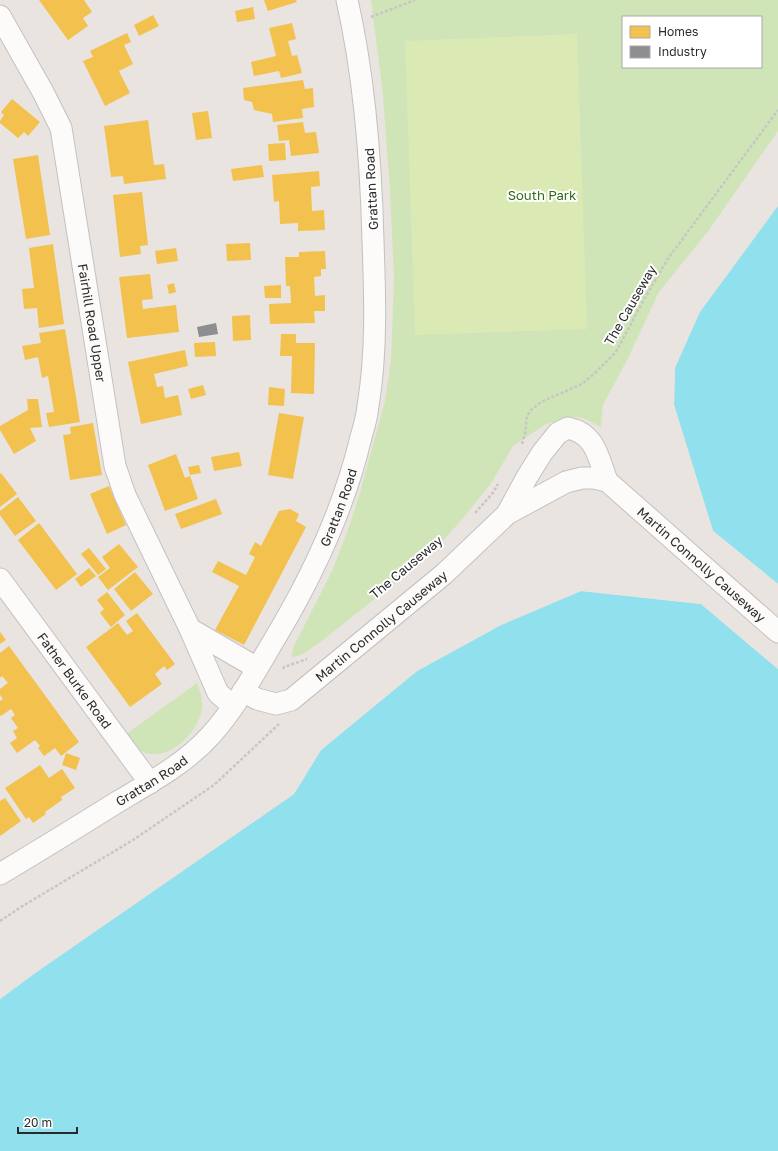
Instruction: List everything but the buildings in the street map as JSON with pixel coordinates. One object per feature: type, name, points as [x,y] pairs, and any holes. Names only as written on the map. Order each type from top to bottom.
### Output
[{"type":"street","name":"Grattan Road","points":[[0,874],[150,783],[185,758],[210,736],[238,699],[288,617],[338,514],[356,460],[368,407],[374,343],[374,270],[371,182],[365,99],[347,0]]},
{"type":"street","name":"Fairhill Road Upper","points":[[0,16],[6,44],[43,92],[61,128],[115,466],[125,495],[190,629],[218,693],[238,699]]},
{"type":"street","name":"Martin Connolly Causeway","points":[[507,514],[527,476],[542,453],[558,433],[568,428],[579,430],[588,437],[596,450],[607,481]]},
{"type":"street","name":"Martin Connolly Causeway","points":[[238,699],[257,699],[276,704],[291,700],[444,574],[507,514],[566,482],[582,478],[594,478],[607,481],[778,632]]},
{"type":"street","name":"Father Burke Road","points":[[0,579],[150,783]]},
{"type":"street","points":[[190,629],[257,668]]},
{"type":"path","points":[[369,17],[415,0]]},
{"type":"path","name":"The Causeway","points":[[518,450],[525,434],[526,416],[531,410],[541,402],[582,384],[616,352],[642,303],[668,260],[778,110]]},
{"type":"path","points":[[473,517],[492,494],[500,481]]},
{"type":"path","points":[[280,672],[284,667],[308,659]]},
{"type":"path","points":[[0,921],[133,840],[214,785],[280,722]]},
{"type":"green space","name":"South Park","points":[[371,0],[778,0],[778,131],[709,230],[659,292],[628,358],[603,405],[601,427],[583,418],[570,417],[546,424],[513,446],[492,482],[465,516],[431,554],[323,640],[303,654],[291,658],[294,646],[332,571],[348,530],[385,401],[391,360],[394,278],[390,191],[383,95]]},
{"type":"green space","points":[[577,34],[587,329],[415,335],[405,41]]},
{"type":"green space","points":[[197,683],[202,701],[200,716],[190,734],[174,748],[165,753],[146,753],[137,748],[125,735]]},
{"type":"water","points":[[778,206],[778,584],[713,531],[674,405],[675,368],[700,312]]},
{"type":"water","points":[[581,591],[701,604],[778,669],[778,1151],[0,1151],[0,999],[38,971],[294,794],[321,750],[417,671],[501,625]]},
{"type":"pier","points":[[675,368],[674,405],[713,531],[778,584],[778,586],[711,532],[672,405],[673,373]]},
{"type":"pier","points":[[580,589],[702,602],[778,667],[778,669],[701,604],[581,591],[501,625],[417,671],[321,750],[294,794],[38,971],[0,999],[0,997],[37,969],[292,793],[320,748],[416,669],[500,623]]}]
